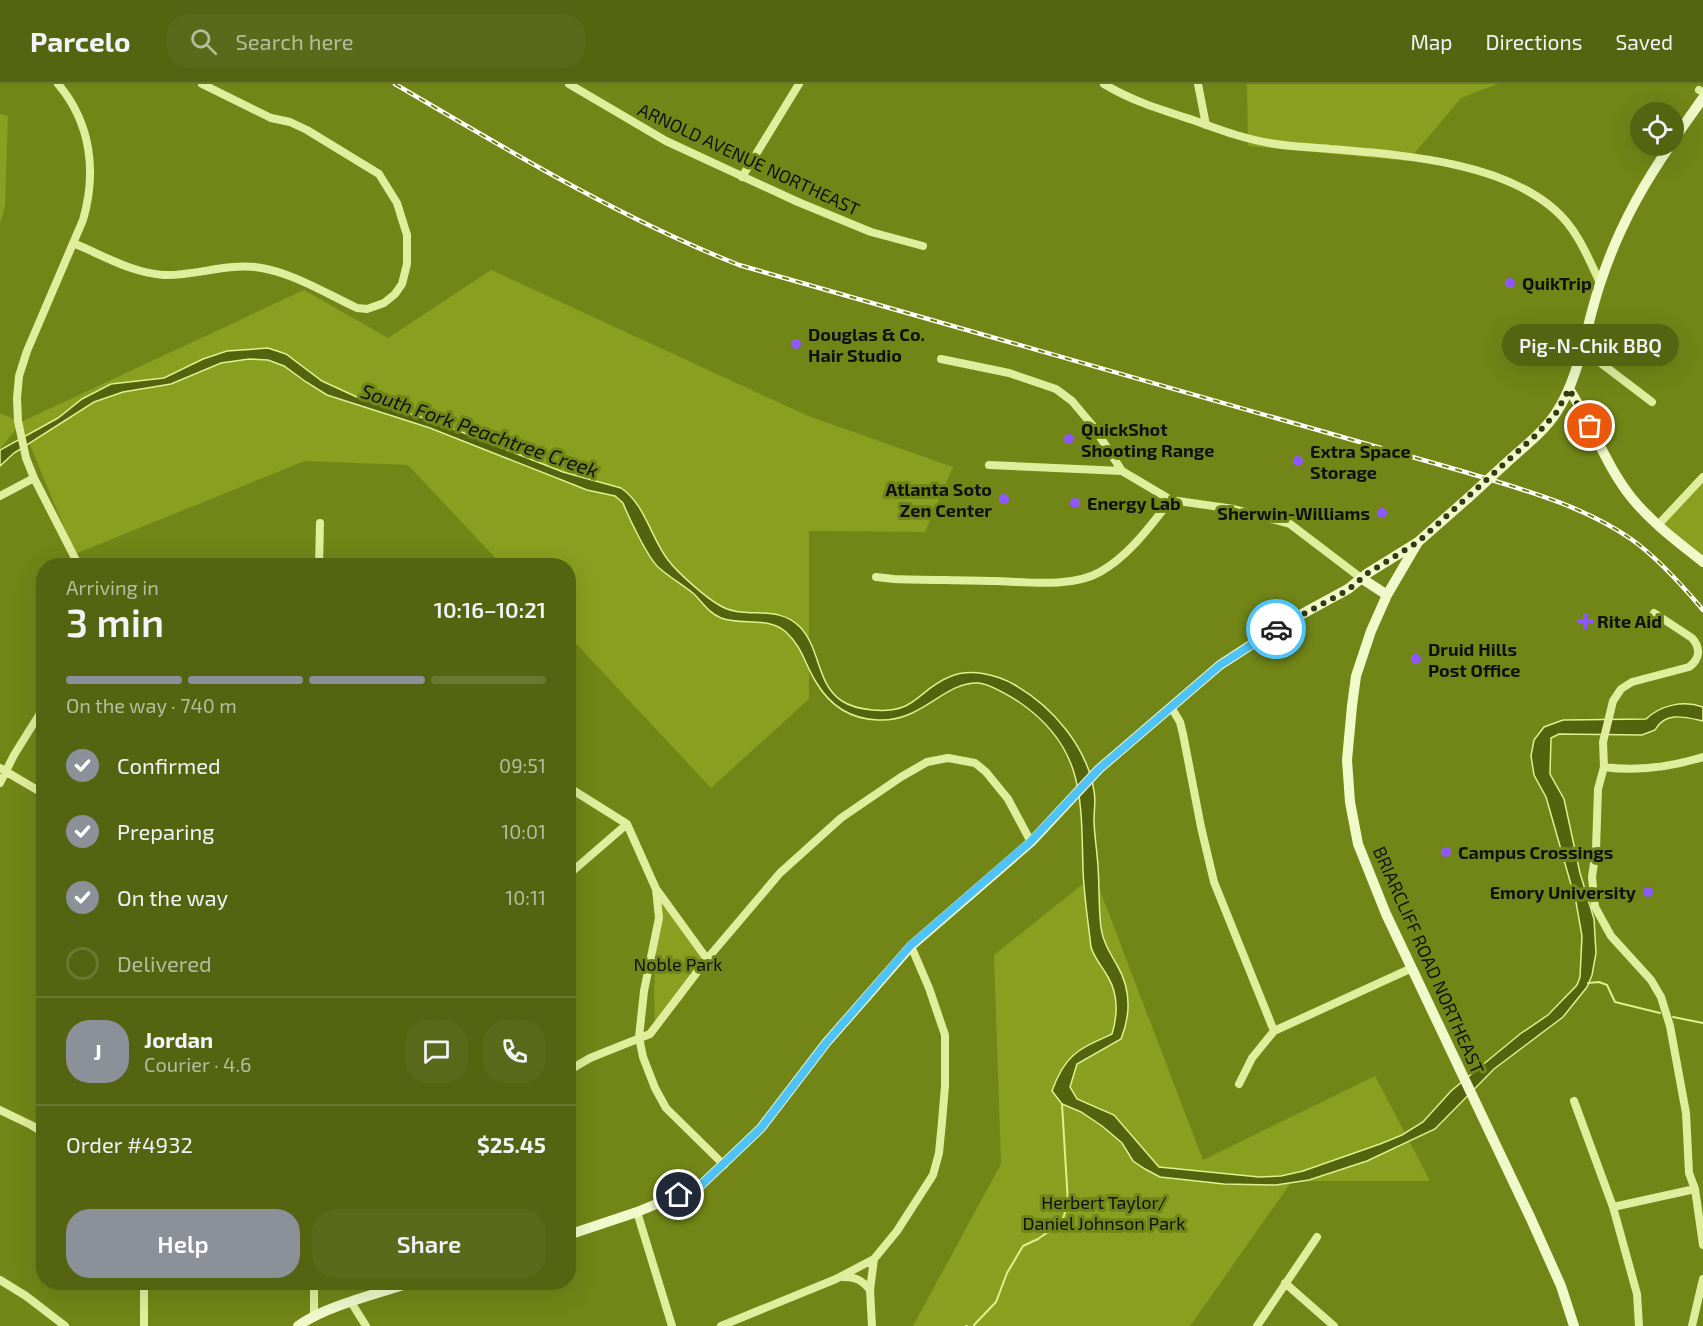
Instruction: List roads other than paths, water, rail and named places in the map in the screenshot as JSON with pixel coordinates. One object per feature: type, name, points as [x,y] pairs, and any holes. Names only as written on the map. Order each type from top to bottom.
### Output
[{"type":"main road","points":[[1684,123],[1702,93]]},
{"type":"main road","name":"BRIARCLIFF ROAD NORTHEAST","points":[[1574,1326],[1561,1286],[1386,914],[1358,844],[1350,802],[1347,760],[1356,676],[1371,631],[1387,596],[1418,542],[1504,465],[1556,413],[1569,389],[1600,283],[1623,224],[1650,174],[1663,156]]},
{"type":"main road","points":[[1569,389],[1622,485],[1658,525],[1703,562]]},
{"type":"main road","points":[[576,1232],[637,1212],[700,1186],[761,1128],[826,1043],[910,946],[1030,842],[1099,769],[1220,665],[1246,647],[1348,590],[1361,578],[1418,542]]},
{"type":"main road","points":[[1361,578],[1387,596]]},
{"type":"main road","points":[[298,1326],[351,1302],[388,1290]]},
{"type":"street","points":[[73,243],[126,267],[153,274],[177,274],[219,267],[255,267],[289,276],[357,308],[367,309],[384,303],[395,294],[402,284],[407,264],[407,235],[397,203],[379,174],[307,130],[290,122],[271,118],[202,84]]},
{"type":"street","name":"ARNOLD AVENUE NORTHEAST","points":[[569,84],[580,86],[666,141],[742,177],[871,232],[923,246]]},
{"type":"street","points":[[742,177],[799,84]]},
{"type":"street","points":[[1104,84],[1123,95],[1237,135],[1276,144],[1440,162],[1508,180],[1533,194],[1556,211],[1581,242],[1600,283]]},
{"type":"street","points":[[1198,84],[1206,125]]},
{"type":"street","points":[[61,85],[72,102],[88,142],[91,161],[88,201],[22,365],[17,398],[24,449],[34,478],[75,558]]},
{"type":"street","points":[[1581,348],[1652,402]]},
{"type":"street","points":[[941,359],[1009,374],[1056,389],[1072,401],[1093,426],[1122,471],[1171,500],[1234,509],[1290,524],[1361,578]]},
{"type":"street","points":[[989,465],[1122,471]]},
{"type":"street","points":[[1658,525],[1703,477]]},
{"type":"street","points":[[0,496],[34,478]]},
{"type":"street","points":[[876,577],[1036,583],[1080,580],[1099,573],[1119,559],[1148,530],[1171,500]]},
{"type":"street","points":[[319,558],[320,523]]},
{"type":"street","points":[[1654,613],[1692,638],[1699,650],[1697,659],[1689,667],[1632,682],[1617,694],[1610,707],[1603,742],[1604,767],[1598,789],[1596,849],[1592,878],[1595,907],[1611,936],[1651,980],[1661,997],[1670,1026],[1686,1113],[1689,1173],[1695,1189],[1703,1245]]},
{"type":"street","points":[[1172,707],[1184,735],[1214,882],[1274,1031]]},
{"type":"street","points":[[0,783],[3,769],[36,719]]},
{"type":"street","points":[[1604,767],[1625,770],[1641,769],[1703,757]]},
{"type":"street","points":[[576,1066],[590,1058],[650,1034],[707,959],[780,873],[833,825],[901,777],[927,762],[948,758],[975,763],[986,772],[1008,799],[1030,842]]},
{"type":"street","points":[[3,769],[36,789]]},
{"type":"street","points":[[576,792],[627,824],[656,889],[707,959]]},
{"type":"street","points":[[576,868],[627,824]]},
{"type":"street","points":[[656,889],[659,918],[644,991],[639,1037],[647,1068],[666,1108],[724,1165]]},
{"type":"street","points":[[721,1326],[842,1276],[874,1259],[897,1231],[933,1175],[940,1143],[945,1086],[945,1035],[929,988],[910,946]]},
{"type":"street","points":[[1239,1084],[1252,1058],[1274,1031],[1412,968]]},
{"type":"street","points":[[1574,1101],[1613,1207],[1637,1294],[1639,1326]]},
{"type":"street","points":[[0,1110],[36,1128]]},
{"type":"street","points":[[1613,1207],[1695,1189]]},
{"type":"street","points":[[637,1212],[672,1326]]},
{"type":"street","points":[[1257,1326],[1317,1237]]},
{"type":"street","points":[[872,1326],[870,1290],[874,1259]]},
{"type":"street","points":[[842,1276],[855,1277],[864,1282],[870,1290]]},
{"type":"street","points":[[1692,1326],[1703,1279]]},
{"type":"street","points":[[0,1280],[26,1296],[65,1326]]},
{"type":"street","points":[[1285,1283],[1334,1326]]},
{"type":"street","points":[[144,1290],[144,1326]]},
{"type":"street","points":[[314,1290],[314,1317]]},
{"type":"street","points":[[351,1302],[366,1326]]},
{"type":"waterway","points":[[1588,983],[1599,982],[1607,985],[1615,1002],[1660,1013]]},
{"type":"waterway","points":[[1673,1017],[1703,1023]]},
{"type":"waterway","points":[[974,1325],[996,1302],[1007,1273],[1023,1246],[1038,1239],[1062,1222],[1068,1203],[1062,1104]]},
{"type":"railway","points":[[395,84],[606,204],[739,265],[1465,472],[1572,507],[1612,527],[1641,546],[1669,572],[1703,610]]},
{"type":"place","name":"QuikTrip","points":[[1510,283]]},
{"type":"place","name":"Douglas & Co. Hair Studio","points":[[796,344]]},
{"type":"place","name":"Pig-N-Chik BBQ","points":[[1590,426]]},
{"type":"place","name":"QuickShot Shooting Range","points":[[1069,439]]},
{"type":"place","name":"Extra Space Storage","points":[[1298,461]]},
{"type":"place","name":"Atlanta Soto Zen Center","points":[[1004,499]]},
{"type":"place","name":"Energy Lab","points":[[1075,503]]},
{"type":"place","name":"Sherwin-Williams","points":[[1382,513]]},
{"type":"place","name":"Rite Aid","points":[[1585,621]]},
{"type":"place","name":"Druid Hills Post Office","points":[[1416,659]]},
{"type":"place","name":"Campus Crossings","points":[[1446,852]]},
{"type":"place","name":"Emory University","points":[[1648,892]]},
{"type":"water label","name":"South Fork Peachtree Creek","points":[[480,430]]},
{"type":"park label","name":"Noble Park","points":[[678,964]]},
{"type":"park label","name":"Herbert Taylor/ Daniel Johnson Park","points":[[1104,1212]]}]
